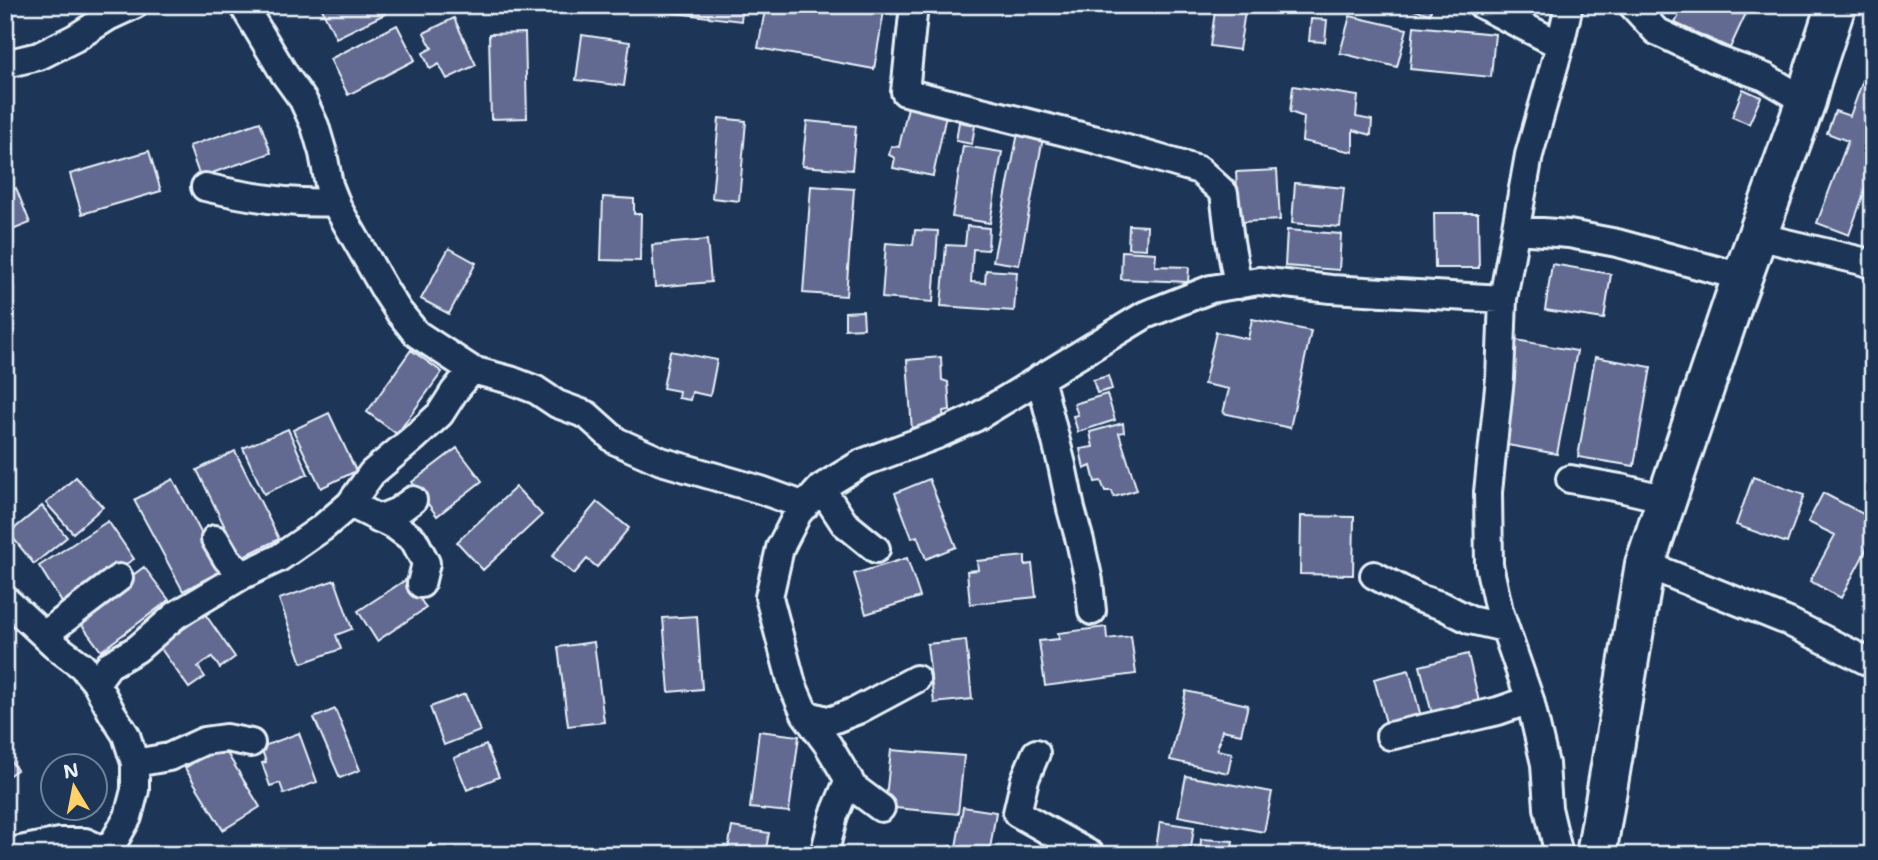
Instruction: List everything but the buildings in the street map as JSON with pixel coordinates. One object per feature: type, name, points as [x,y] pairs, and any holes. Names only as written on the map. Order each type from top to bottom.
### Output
[{"type":"street","points":[[5,64],[39,56],[75,38],[95,13],[134,5]]},
{"type":"street","points":[[243,5],[303,100],[316,126],[329,185],[363,256],[398,313],[417,334],[472,370],[536,390],[557,404],[587,415],[616,441],[662,461],[761,490],[813,497],[876,549]]},
{"type":"street","points":[[914,5],[905,92],[1093,139],[1199,170],[1224,193],[1238,285]]},
{"type":"street","points":[[1482,5],[1560,45]]},
{"type":"street","points":[[1559,855],[1548,808],[1545,764],[1530,700],[1499,611],[1489,565],[1488,492],[1500,378],[1503,299],[1529,155],[1569,5]]},
{"type":"street","points":[[1632,5],[1657,31],[1715,59],[1765,77],[1807,101]]},
{"type":"street","points":[[1600,853],[1645,564],[1742,277],[1807,101],[1836,5]]},
{"type":"street","points":[[205,187],[312,204],[336,202]]},
{"type":"street","points":[[1516,230],[1569,234],[1618,243],[1742,277]]},
{"type":"street","points":[[1757,236],[1873,265]]},
{"type":"street","points":[[881,808],[853,787],[828,745],[805,714],[792,684],[769,597],[780,548],[798,513],[813,497],[862,463],[975,418],[1144,315],[1211,289],[1259,281],[1331,289],[1503,299]]},
{"type":"street","points":[[96,683],[109,665],[137,649],[176,615],[243,575],[279,558],[322,528],[350,504],[372,473],[440,414],[472,370]]},
{"type":"street","points":[[1040,378],[1089,581],[1092,611]]},
{"type":"street","points":[[1570,479],[1667,499]]},
{"type":"street","points":[[378,519],[398,511],[413,500]]},
{"type":"street","points":[[350,504],[395,526],[414,540],[426,563],[421,584]]},
{"type":"street","points":[[215,539],[227,559],[243,575]]},
{"type":"street","points":[[1645,564],[1789,622],[1873,664]]},
{"type":"street","points":[[1374,575],[1418,598],[1443,606],[1470,620],[1505,628]]},
{"type":"street","points":[[44,635],[119,578]]},
{"type":"street","points":[[5,599],[58,648],[82,666],[96,683],[126,735],[135,763],[135,790],[128,817],[109,853],[85,842],[60,842],[5,853]]},
{"type":"street","points":[[805,714],[830,721],[858,710],[916,679]]},
{"type":"street","points":[[1390,736],[1498,711],[1530,700]]},
{"type":"street","points":[[135,763],[169,757],[204,741],[226,738],[251,743]]},
{"type":"street","points":[[1035,753],[1025,779],[1017,813],[1091,855]]},
{"type":"street","points":[[824,855],[834,815],[849,779]]}]
